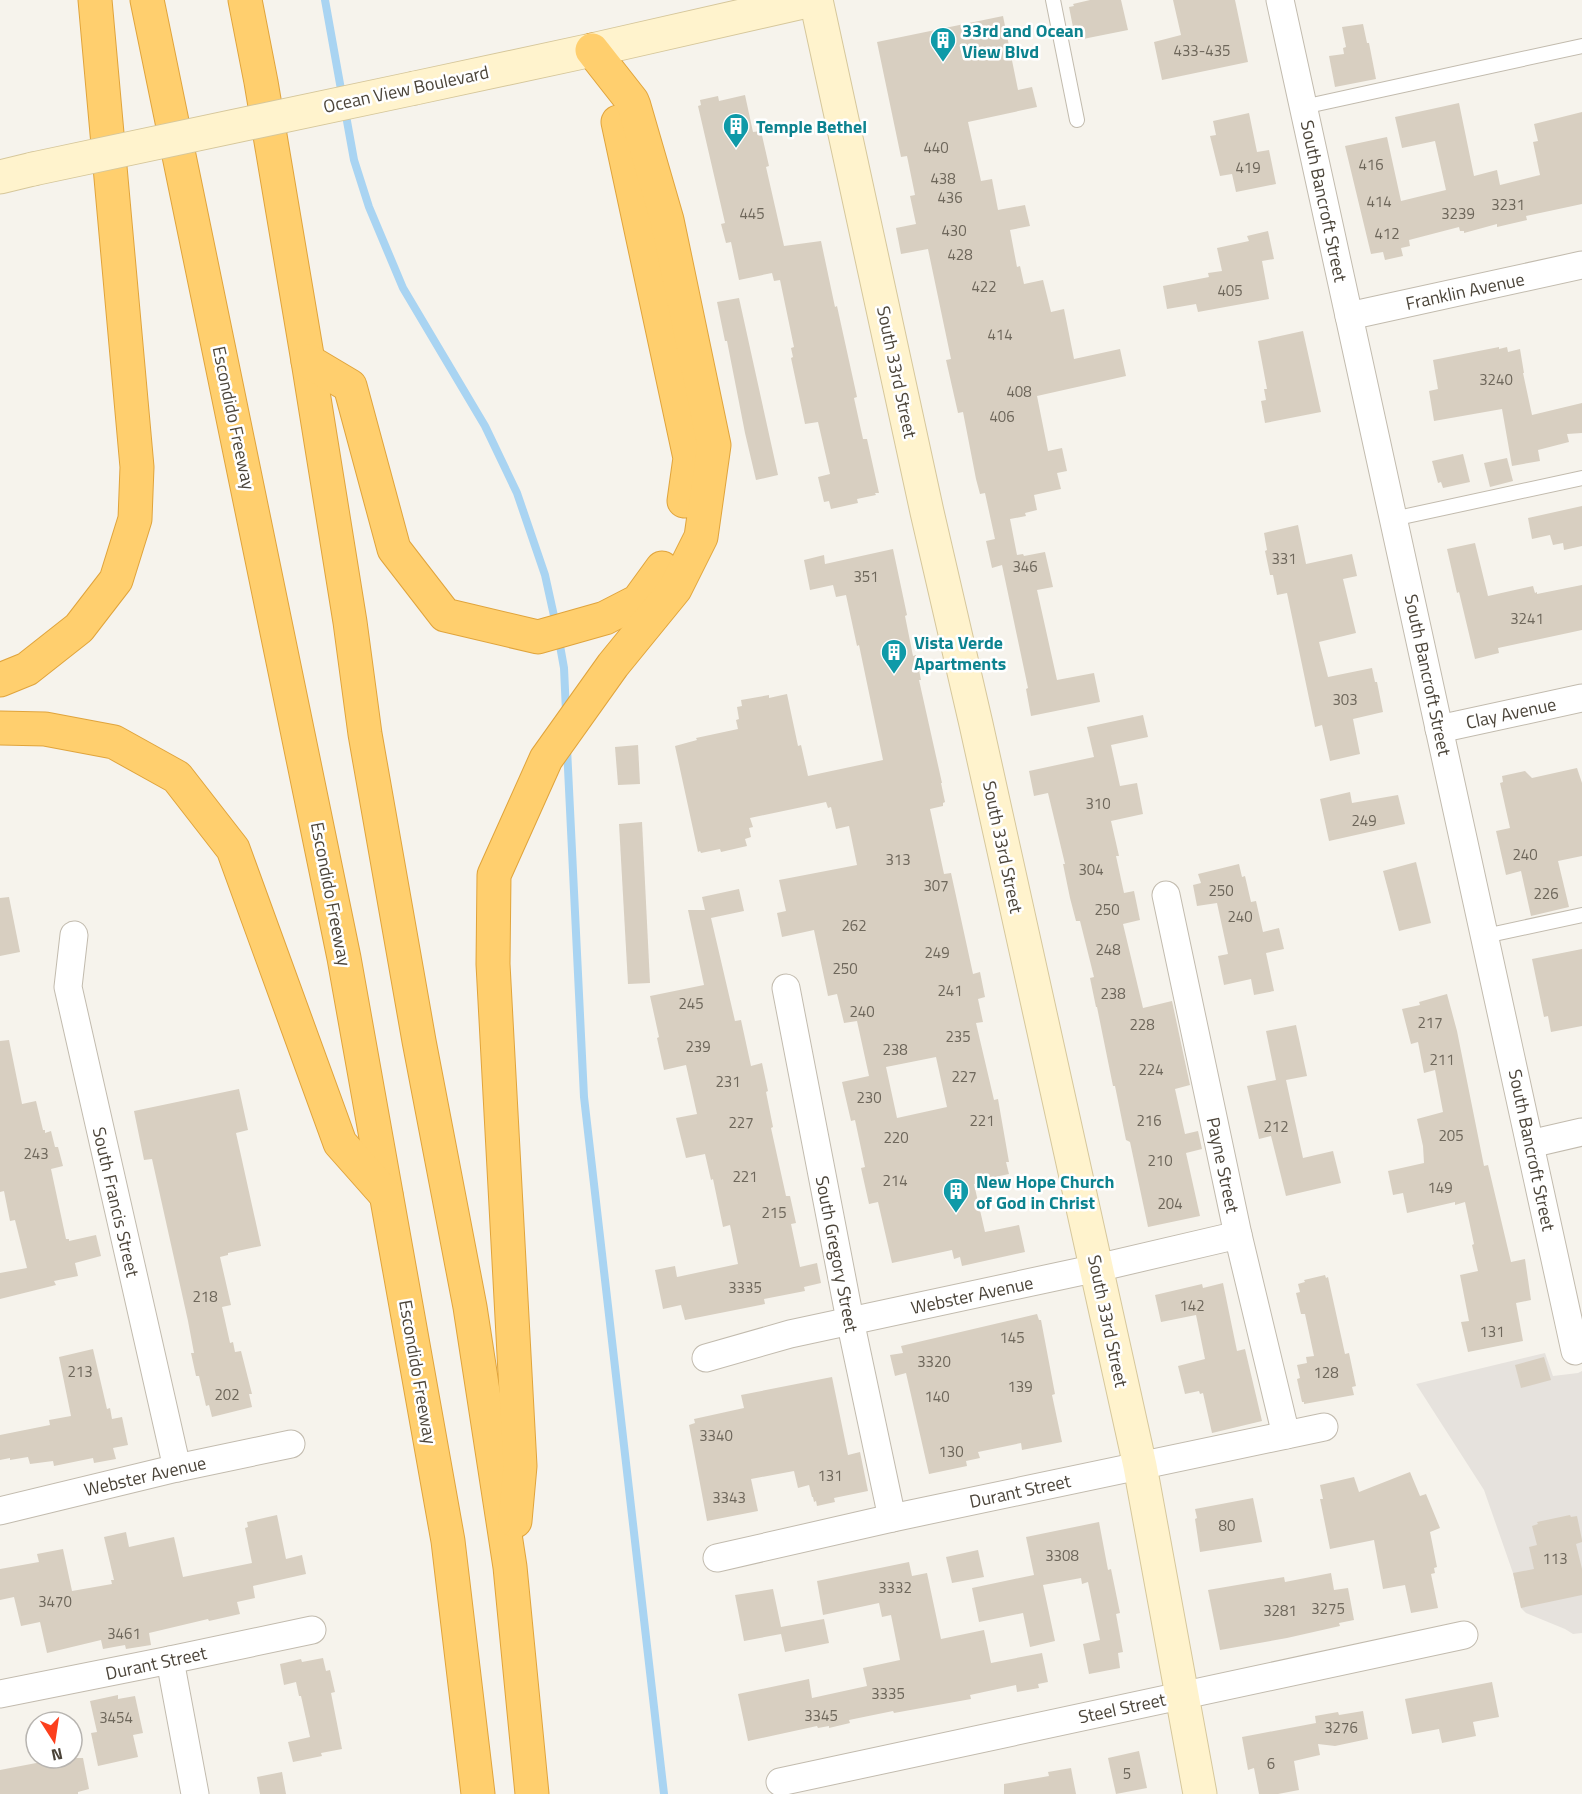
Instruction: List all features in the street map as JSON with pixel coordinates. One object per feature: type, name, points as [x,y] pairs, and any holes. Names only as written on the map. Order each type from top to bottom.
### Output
[{"type":"highway","points":[[0,680],[27,669],[79,628],[116,580],[135,519],[137,467],[95,0]]},
{"type":"highway","name":"Escondido Freeway","points":[[147,0],[341,946],[448,1541],[478,1794]]},
{"type":"highway","points":[[245,0],[308,361],[350,622],[367,746],[419,1041],[470,1307],[510,1567],[532,1794]]},
{"type":"highway","points":[[308,361],[350,386],[394,549],[445,615],[538,637],[605,618],[638,601],[678,546],[690,458],[617,118],[592,50]]},
{"type":"highway","points":[[510,1567],[520,1466],[493,964],[494,875],[546,759],[613,665],[675,589],[701,537],[714,445],[667,220],[634,106],[592,50]]},
{"type":"highway","points":[[0,728],[45,729],[114,742],[177,777],[233,849],[340,1143],[386,1195]]},
{"type":"street","name":"Ocean View Boulevard","points":[[0,177],[814,0]]},
{"type":"street","name":"South 33rd Street","points":[[814,0],[1140,1466],[1200,1794]]},
{"type":"street","name":"South Bancroft Street","points":[[1280,0],[1530,1144],[1579,1350]]},
{"type":"street","name":"Franklin Avenue","points":[[1349,316],[1582,265]]},
{"type":"street","name":"Clay Avenue","points":[[1439,729],[1582,698]]},
{"type":"street","name":"Payne Street","points":[[1166,895],[1238,1235],[1286,1435]]},
{"type":"street","name":"South Francis Street","points":[[74,935],[68,987],[177,1468]]},
{"type":"street","name":"South Gregory Street","points":[[786,988],[850,1320],[892,1518]]},
{"type":"street","points":[[1530,1144],[1582,1132]]},
{"type":"street","name":"Webster Avenue","points":[[706,1358],[850,1320],[1097,1268],[1238,1235]]},
{"type":"street","name":"Durant Street","points":[[717,1558],[892,1518],[1324,1427]]},
{"type":"street","name":"Webster Avenue","points":[[0,1511],[177,1468],[291,1444]]},
{"type":"street","name":"Durant Street","points":[[0,1694],[312,1630]]},
{"type":"street","name":"Steel Street","points":[[780,1782],[1464,1635]]},
{"type":"street","points":[[170,1660],[195,1794]]},
{"type":"lane","points":[[1053,0],[1077,120]]},
{"type":"lane","points":[[1303,107],[1582,46]]},
{"type":"lane","points":[[1393,519],[1582,478]]},
{"type":"lane","points":[[1485,936],[1582,915]]},
{"type":"shaded area","points":[[1545,1353],[1553,1376],[1582,1371],[1582,1633],[1573,1634],[1526,1613],[1521,1608],[1513,1573],[1484,1490],[1416,1384]]},
{"type":"building","points":[[1090,0],[1121,0],[1128,30],[1078,40],[1075,37],[1069,7]]},
{"type":"building","points":[[1173,0],[1235,0],[1248,62],[1162,80],[1154,42],[1181,35]]},
{"type":"building","points":[[1003,16],[1018,90],[1032,87],[1037,107],[968,122],[981,181],[992,179],[998,210],[1025,205],[1030,226],[1010,230],[1017,267],[1020,266],[1024,284],[1043,280],[1051,312],[1064,309],[1074,359],[1120,349],[1126,376],[1037,396],[1048,451],[1062,448],[1067,471],[1057,473],[1061,489],[1034,495],[1037,510],[1025,513],[1026,516],[1010,519],[1017,555],[1045,552],[1053,587],[1037,590],[1057,680],[1094,673],[1100,702],[1031,716],[1026,689],[1028,688],[1002,565],[992,568],[986,541],[995,539],[985,493],[980,494],[963,412],[958,413],[946,360],[951,359],[928,249],[901,254],[896,228],[916,224],[910,196],[915,195],[907,156],[901,157],[877,42]]},
{"type":"building","points":[[1363,24],[1376,79],[1335,87],[1329,56],[1344,54],[1343,48],[1346,47],[1342,27]]},
{"type":"building","points":[[745,95],[753,132],[761,131],[769,166],[766,167],[784,246],[821,241],[857,397],[854,398],[863,439],[867,439],[879,493],[857,499],[858,503],[831,509],[829,501],[824,502],[818,477],[830,474],[818,422],[805,424],[791,358],[793,357],[791,348],[794,347],[780,280],[774,281],[772,273],[739,280],[731,242],[726,243],[721,224],[725,223],[698,106],[701,105],[700,100],[718,96],[719,101]]},
{"type":"building","points":[[1459,103],[1474,176],[1497,170],[1500,185],[1540,175],[1533,142],[1538,141],[1534,124],[1582,112],[1582,204],[1526,216],[1527,220],[1497,227],[1497,224],[1464,233],[1459,227],[1409,240],[1410,246],[1401,248],[1403,256],[1385,260],[1383,252],[1371,254],[1345,146],[1387,137],[1401,201],[1446,190],[1435,141],[1402,148],[1395,117]]},
{"type":"building","points":[[1249,113],[1257,152],[1269,150],[1276,184],[1236,192],[1232,174],[1220,176],[1210,136],[1216,135],[1213,121]]},
{"type":"building","points":[[1268,231],[1274,259],[1262,261],[1269,299],[1198,312],[1196,304],[1167,309],[1163,286],[1209,277],[1208,273],[1222,271],[1217,248],[1249,241],[1247,236]]},
{"type":"building","points":[[739,298],[778,475],[756,480],[717,302]]},
{"type":"building","points":[[1303,331],[1321,412],[1265,423],[1261,401],[1266,400],[1264,389],[1267,389],[1258,341]]},
{"type":"building","points":[[1499,347],[1499,349],[1507,347],[1508,352],[1520,349],[1532,415],[1582,403],[1582,433],[1567,434],[1569,442],[1538,450],[1540,461],[1512,466],[1502,409],[1434,421],[1429,391],[1438,389],[1433,360]]},
{"type":"building","points":[[1463,454],[1470,482],[1443,488],[1441,482],[1438,483],[1432,461]]},
{"type":"building","points":[[1507,458],[1513,481],[1490,487],[1484,463]]},
{"type":"building","points":[[1582,506],[1582,546],[1564,550],[1563,543],[1553,545],[1550,535],[1532,539],[1528,518]]},
{"type":"building","points":[[1298,525],[1306,564],[1352,554],[1357,576],[1343,579],[1356,633],[1319,642],[1328,677],[1372,668],[1383,712],[1353,719],[1360,754],[1330,761],[1322,725],[1315,727],[1287,593],[1277,595],[1265,551],[1267,550],[1264,533]]},
{"type":"building","points":[[1475,543],[1488,596],[1533,586],[1537,594],[1582,585],[1582,630],[1498,648],[1499,653],[1475,659],[1447,549]]},
{"type":"building","points":[[893,549],[913,656],[916,655],[921,680],[919,680],[945,802],[943,806],[930,809],[944,874],[951,873],[973,974],[980,972],[985,997],[978,999],[983,1022],[976,1023],[994,1100],[998,1099],[1009,1162],[1006,1162],[1009,1174],[976,1181],[977,1184],[974,1184],[985,1232],[1019,1225],[1025,1252],[962,1266],[960,1257],[954,1259],[952,1250],[892,1263],[878,1202],[869,1204],[861,1168],[865,1167],[855,1120],[851,1121],[842,1082],[869,1076],[857,1021],[844,1023],[837,994],[828,996],[814,930],[782,937],[777,913],[786,911],[779,880],[857,865],[849,826],[836,829],[831,807],[828,808],[826,802],[750,818],[753,827],[749,828],[751,837],[745,839],[747,846],[721,852],[720,849],[698,852],[675,746],[697,740],[696,738],[738,729],[737,707],[742,706],[741,700],[787,694],[798,746],[801,745],[808,776],[883,760],[846,595],[836,597],[833,585],[810,590],[804,560],[824,555],[825,564]],"holes":[[[936,1057],[947,1107],[897,1118],[886,1067]]]},
{"type":"building","points":[[1143,715],[1148,737],[1111,745],[1120,786],[1137,783],[1143,814],[1111,821],[1124,893],[1134,891],[1140,920],[1123,924],[1143,1008],[1172,1001],[1190,1085],[1175,1089],[1185,1134],[1198,1131],[1202,1149],[1186,1153],[1200,1216],[1148,1227],[1130,1142],[1126,1140],[1115,1086],[1113,1086],[1090,978],[1094,977],[1080,921],[1076,921],[1070,898],[1063,864],[1065,864],[1048,793],[1034,796],[1029,771],[1094,757],[1087,727]]},
{"type":"building","points":[[638,745],[640,784],[618,785],[615,747]]},
{"type":"building","points":[[1577,768],[1582,783],[1582,856],[1558,861],[1569,907],[1531,916],[1521,871],[1506,875],[1496,831],[1510,828],[1500,783],[1503,782],[1502,776],[1525,771],[1532,778]]},
{"type":"building","points":[[1350,792],[1352,803],[1398,795],[1405,824],[1329,841],[1320,799]]},
{"type":"building","points":[[642,822],[650,983],[628,984],[619,824]]},
{"type":"building","points":[[1416,862],[1431,923],[1399,931],[1383,871]]},
{"type":"building","points":[[1239,864],[1242,877],[1245,876],[1251,902],[1256,901],[1263,932],[1279,928],[1284,949],[1266,953],[1274,991],[1254,995],[1251,979],[1224,985],[1218,956],[1228,954],[1217,903],[1197,906],[1193,885],[1201,883],[1198,874]]},
{"type":"building","points":[[739,889],[744,911],[711,918],[735,1021],[741,1020],[751,1066],[762,1063],[773,1127],[771,1128],[786,1196],[790,1196],[796,1223],[791,1224],[800,1267],[817,1263],[821,1283],[804,1287],[805,1291],[764,1299],[765,1304],[685,1320],[681,1305],[663,1309],[655,1270],[675,1266],[677,1277],[738,1264],[730,1225],[723,1227],[705,1154],[686,1158],[676,1118],[697,1114],[686,1065],[664,1070],[650,996],[704,985],[688,910],[705,910],[702,897]]},
{"type":"building","points":[[9,897],[20,952],[0,956],[0,898]]},
{"type":"building","points":[[1582,949],[1582,1026],[1551,1032],[1548,1016],[1544,1017],[1532,959]]},
{"type":"building","points":[[1447,994],[1457,1031],[1484,1166],[1488,1165],[1511,1262],[1525,1259],[1531,1300],[1516,1303],[1523,1341],[1468,1352],[1461,1322],[1469,1321],[1460,1275],[1478,1271],[1465,1202],[1455,1205],[1455,1202],[1407,1213],[1403,1193],[1393,1195],[1388,1171],[1424,1163],[1417,1119],[1443,1112],[1435,1070],[1424,1073],[1418,1042],[1411,1044],[1402,1009],[1420,1005],[1419,1002]]},
{"type":"building","points":[[1296,1025],[1307,1076],[1286,1080],[1303,1158],[1333,1151],[1341,1183],[1286,1196],[1271,1136],[1259,1139],[1247,1086],[1276,1080],[1266,1031]]},
{"type":"building","points":[[9,1040],[22,1104],[36,1101],[43,1130],[45,1133],[51,1131],[55,1147],[58,1147],[63,1166],[51,1169],[66,1239],[69,1241],[96,1235],[101,1256],[75,1263],[78,1276],[54,1281],[56,1285],[0,1299],[0,1273],[27,1268],[15,1220],[10,1221],[4,1191],[0,1192],[0,1041]]},
{"type":"building","points":[[239,1089],[248,1130],[236,1133],[261,1246],[220,1257],[231,1305],[222,1307],[230,1343],[233,1342],[235,1352],[241,1351],[252,1394],[249,1394],[252,1407],[212,1417],[209,1405],[206,1406],[199,1376],[196,1376],[188,1321],[152,1159],[144,1160],[134,1111]]},
{"type":"building","points":[[1325,1275],[1326,1278],[1328,1277],[1345,1354],[1349,1353],[1356,1386],[1352,1387],[1354,1395],[1304,1404],[1297,1379],[1300,1378],[1297,1365],[1307,1363],[1306,1357],[1314,1356],[1305,1314],[1301,1314],[1296,1293],[1300,1292],[1298,1284],[1305,1282],[1304,1280]]},
{"type":"building","points":[[1223,1283],[1237,1351],[1245,1349],[1262,1421],[1212,1433],[1203,1393],[1200,1394],[1199,1391],[1185,1394],[1178,1366],[1205,1359],[1196,1315],[1161,1322],[1155,1295],[1202,1284],[1203,1288]]},
{"type":"building","points":[[1037,1314],[1041,1320],[1055,1394],[1052,1395],[1062,1442],[1022,1450],[1021,1443],[978,1452],[980,1458],[966,1461],[967,1466],[929,1474],[906,1373],[895,1376],[890,1355],[903,1353],[901,1346]]},
{"type":"building","points":[[93,1349],[107,1409],[110,1408],[112,1419],[122,1417],[128,1445],[113,1448],[116,1459],[94,1463],[93,1458],[54,1466],[53,1461],[30,1464],[28,1457],[0,1460],[0,1435],[50,1425],[49,1420],[71,1416],[59,1357]]},
{"type":"building","points":[[1544,1357],[1551,1380],[1521,1388],[1515,1365]]},
{"type":"building","points":[[832,1377],[848,1455],[860,1452],[868,1491],[834,1498],[835,1502],[817,1506],[809,1485],[798,1488],[794,1471],[751,1479],[758,1511],[707,1521],[689,1425],[695,1423],[694,1419],[744,1408],[741,1395]]},
{"type":"building","points":[[1410,1472],[1420,1496],[1426,1494],[1440,1528],[1430,1532],[1437,1567],[1434,1568],[1435,1573],[1431,1574],[1438,1608],[1411,1613],[1405,1585],[1383,1589],[1374,1540],[1330,1549],[1320,1499],[1323,1499],[1320,1485],[1354,1477],[1359,1492]]},
{"type":"building","points":[[1253,1498],[1262,1542],[1200,1552],[1195,1509]]},
{"type":"building","points":[[277,1515],[286,1559],[302,1555],[306,1574],[253,1586],[255,1598],[237,1602],[240,1614],[149,1633],[151,1645],[126,1649],[125,1645],[103,1649],[101,1640],[47,1653],[40,1622],[21,1626],[14,1597],[0,1600],[0,1569],[39,1562],[37,1554],[63,1549],[72,1591],[112,1584],[111,1580],[114,1580],[104,1537],[126,1532],[129,1547],[174,1537],[183,1577],[252,1563],[245,1528],[248,1527],[247,1522]]},
{"type":"building","points":[[1570,1515],[1571,1517],[1577,1516],[1582,1540],[1576,1544],[1582,1569],[1582,1595],[1521,1608],[1513,1573],[1534,1569],[1529,1547],[1537,1545],[1532,1526],[1538,1524],[1537,1522]]},
{"type":"building","points":[[1099,1522],[1108,1570],[1111,1569],[1120,1613],[1116,1614],[1123,1652],[1118,1653],[1120,1668],[1089,1674],[1083,1644],[1100,1640],[1088,1582],[1082,1584],[1081,1578],[1043,1585],[1055,1641],[1030,1647],[1023,1613],[979,1622],[972,1588],[1034,1575],[1026,1537]]},
{"type":"building","points":[[978,1550],[984,1577],[952,1583],[946,1557]]},
{"type":"building","points":[[909,1562],[912,1576],[927,1573],[941,1639],[984,1630],[991,1663],[1042,1653],[1048,1682],[1038,1684],[1039,1688],[1017,1692],[1016,1685],[970,1695],[971,1699],[894,1713],[893,1711],[849,1720],[850,1723],[829,1728],[829,1726],[818,1728],[817,1726],[748,1741],[738,1694],[809,1679],[812,1698],[867,1686],[863,1668],[900,1660],[891,1615],[882,1617],[879,1603],[823,1615],[817,1581]]},
{"type":"building","points":[[1331,1573],[1334,1590],[1348,1588],[1354,1620],[1339,1623],[1340,1626],[1287,1638],[1220,1650],[1208,1590],[1284,1577],[1285,1582]]},
{"type":"building","points":[[773,1589],[781,1627],[824,1619],[829,1643],[785,1652],[781,1634],[744,1641],[735,1595]]},
{"type":"building","points":[[323,1658],[326,1671],[330,1670],[335,1692],[331,1693],[342,1749],[293,1762],[288,1742],[310,1737],[296,1682],[284,1685],[280,1664],[301,1659],[302,1662]]},
{"type":"building","points":[[1492,1682],[1499,1717],[1473,1722],[1476,1736],[1442,1743],[1439,1729],[1412,1734],[1405,1699]]},
{"type":"building","points":[[118,1695],[118,1699],[135,1696],[143,1733],[133,1735],[138,1757],[98,1766],[91,1733],[97,1732],[90,1701]]},
{"type":"building","points":[[1363,1711],[1368,1739],[1335,1746],[1318,1744],[1320,1755],[1294,1761],[1299,1790],[1278,1794],[1259,1794],[1254,1768],[1248,1770],[1242,1737],[1316,1723],[1315,1716]]},
{"type":"building","points":[[1139,1751],[1147,1788],[1116,1794],[1108,1758]]},
{"type":"building","points":[[84,1763],[89,1789],[78,1792],[78,1794],[0,1794],[0,1770],[24,1765],[24,1770],[84,1770]]},
{"type":"building","points":[[1071,1768],[1076,1794],[1004,1794],[1004,1784],[1049,1776],[1048,1772]]},
{"type":"building","points":[[282,1772],[286,1794],[260,1794],[257,1777]]},
{"type":"waterway","points":[[325,0],[342,95]]},
{"type":"waterway","points":[[345,110],[354,160],[369,207],[403,288],[485,426],[517,493],[545,575],[556,625]]},
{"type":"waterway","points":[[559,640],[564,668],[566,712]]},
{"type":"waterway","points":[[567,748],[584,1097],[664,1794]]},
{"type":"place","name":"33rd and Ocean View Blvd","points":[[943,63]]},
{"type":"place","name":"Temple Bethel","points":[[736,149]]},
{"type":"place","name":"Vista Verde Apartments","points":[[894,675]]},
{"type":"place","name":"New Hope Church of God in Christ","points":[[956,1214]]}]
